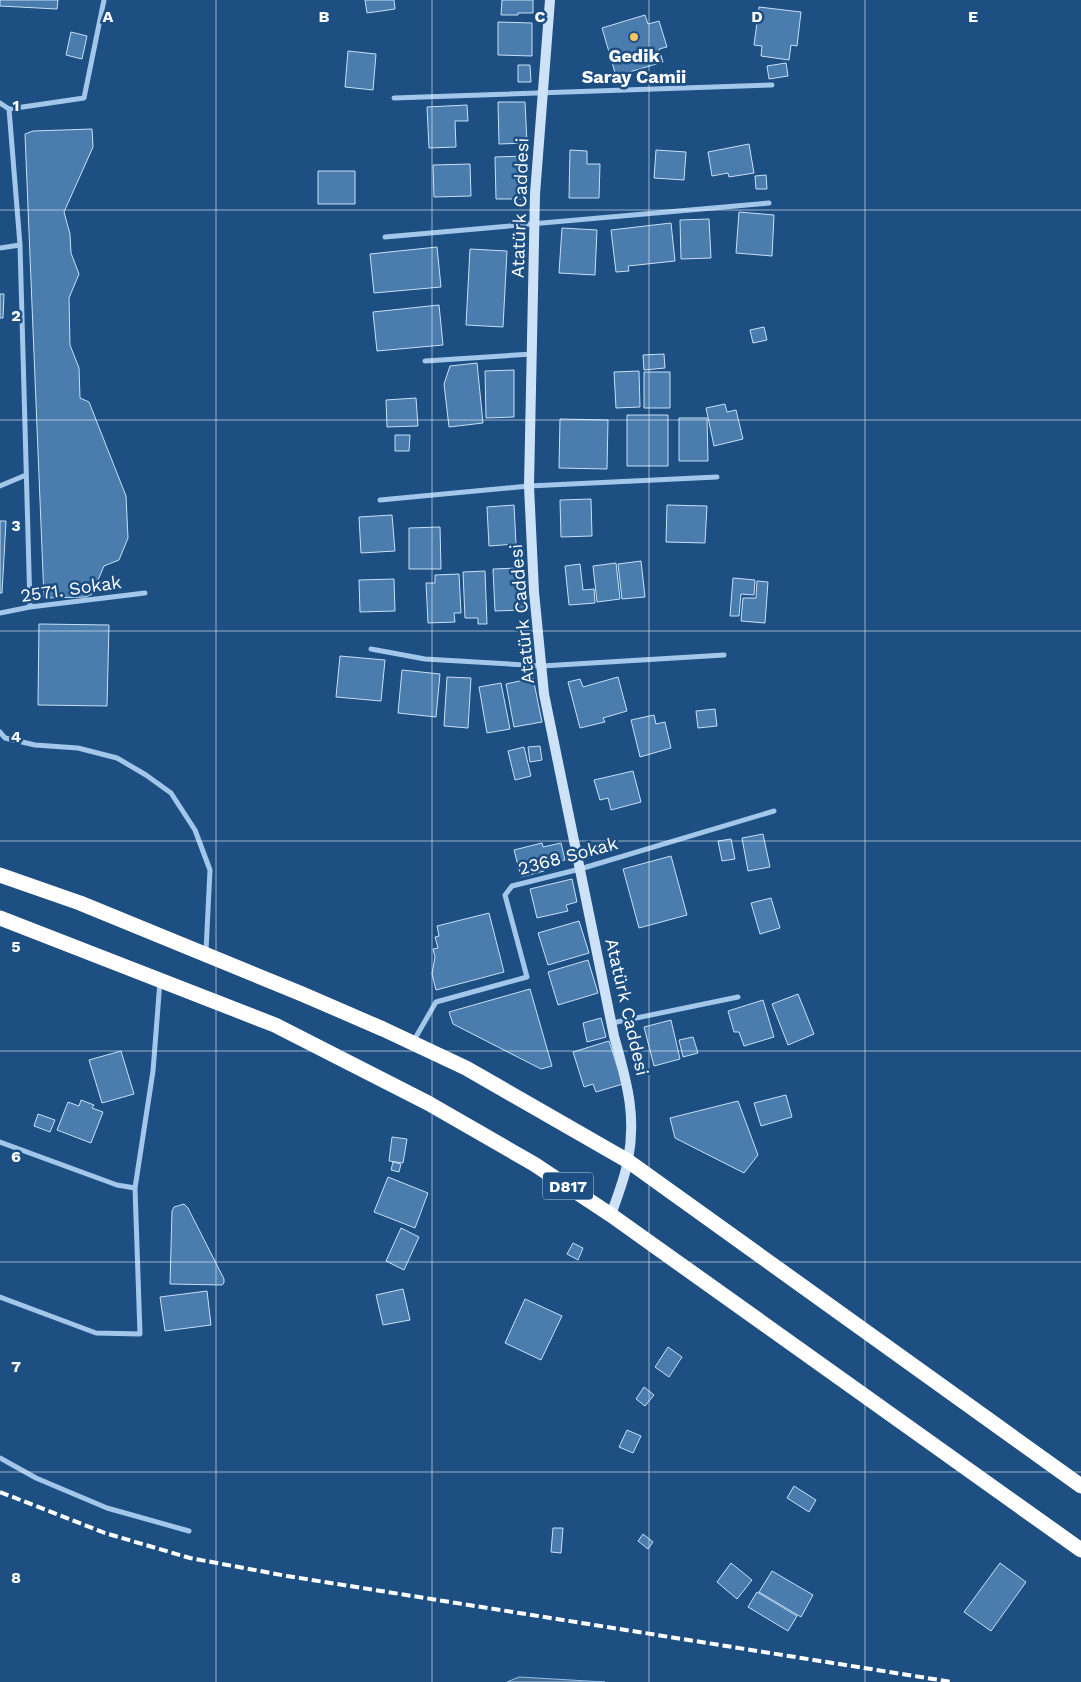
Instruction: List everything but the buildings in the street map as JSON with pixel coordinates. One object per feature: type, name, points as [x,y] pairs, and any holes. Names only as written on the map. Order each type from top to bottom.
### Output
[{"type":"highway","points":[[0,875],[80,903],[206,954],[302,994],[466,1068],[628,1161],[1081,1486]]},
{"type":"highway","name":"D817","points":[[0,918],[275,1025],[428,1103],[534,1164],[611,1214],[1081,1550]]},
{"type":"street","points":[[0,103],[9,109],[84,98],[104,0]]},
{"type":"street","name":"Atatürk Caddesi","points":[[550,0],[535,222],[529,486],[534,592],[544,694],[612,1023],[628,1084],[632,1123],[628,1161],[611,1214]]},
{"type":"street","points":[[394,98],[772,85]]},
{"type":"street","points":[[9,109],[20,245],[30,607]]},
{"type":"street","points":[[385,237],[770,202]]},
{"type":"street","points":[[0,248],[20,245]]},
{"type":"street","points":[[425,361],[532,354]]},
{"type":"street","points":[[0,486],[26,475]]},
{"type":"street","points":[[380,500],[529,486],[717,477]]},
{"type":"street","name":"2571. Sokak","points":[[0,613],[30,607],[145,593]]},
{"type":"street","points":[[371,650],[425,659],[542,666],[724,655]]},
{"type":"street","points":[[0,732],[5,738],[27,743],[78,748],[117,758],[146,775],[171,793],[195,830],[210,870],[206,954]]},
{"type":"street","name":"2368 Sokak","points":[[412,1043],[436,1002],[527,977],[505,894],[512,886],[580,869],[774,811]]},
{"type":"street","points":[[0,1297],[96,1332],[140,1334],[135,1188],[153,1071],[160,980]]},
{"type":"street","points":[[612,1023],[738,997]]},
{"type":"street","points":[[0,1142],[117,1185],[135,1188]]},
{"type":"street","points":[[0,1458],[44,1482],[107,1508],[189,1531]]},
{"type":"water","points":[[519,1677],[605,1682],[507,1682]]},
{"type":"railway","points":[[0,1492],[105,1533],[190,1558],[287,1576],[952,1682]]},
{"type":"place","name":"Gedik Saray Camii","points":[[634,37]]}]
